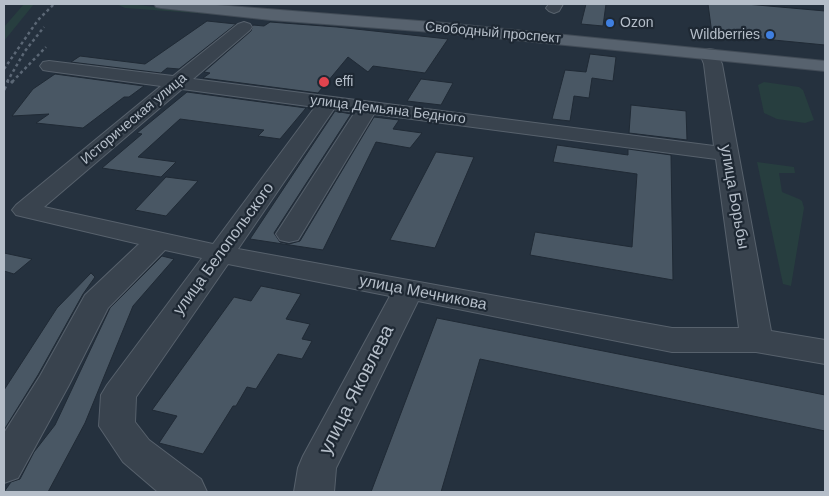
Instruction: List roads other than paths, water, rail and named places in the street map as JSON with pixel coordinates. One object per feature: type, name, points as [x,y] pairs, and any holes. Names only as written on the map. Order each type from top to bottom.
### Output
[{"type":"main road","name":"Свободный проспект","points":[[161,4],[271,15],[445,28],[825,66]]},
{"type":"main road","name":"Свободный проспект","points":[[246,4],[455,21],[825,57]]},
{"type":"street","name":"Историческая улица","points":[[25,210],[244,28]]},
{"type":"street","name":"улица Борьбы","points":[[709,54],[713,64],[751,297],[756,340]]},
{"type":"street","name":"улица Демьяна Бедного","points":[[49,66],[727,154]]},
{"type":"street","name":"улица Белопольского","points":[[187,492],[136,451],[117,426],[119,395],[329,102]]},
{"type":"street","points":[[289,234],[368,107]]},
{"type":"street","name":"улица Мечникова","points":[[25,210],[221,254],[672,340],[756,340],[825,352]]},
{"type":"street","points":[[4,466],[52,386],[96,302],[158,240]]},
{"type":"street","name":"улица Яковлева","points":[[314,492],[317,468],[408,291]]},
{"type":"railway","points":[[4,69],[38,20],[54,4]]},
{"type":"railway","points":[[7,82],[25,51],[44,27]]},
{"type":"railway","points":[[12,82],[46,47]]},
{"type":"railway","points":[[4,90],[8,81]]},
{"type":"place","name":"Ozon","points":[[610,23]]},
{"type":"place","name":"Wildberries","points":[[770,35]]},
{"type":"place","name":"effi","points":[[324,82]]}]
